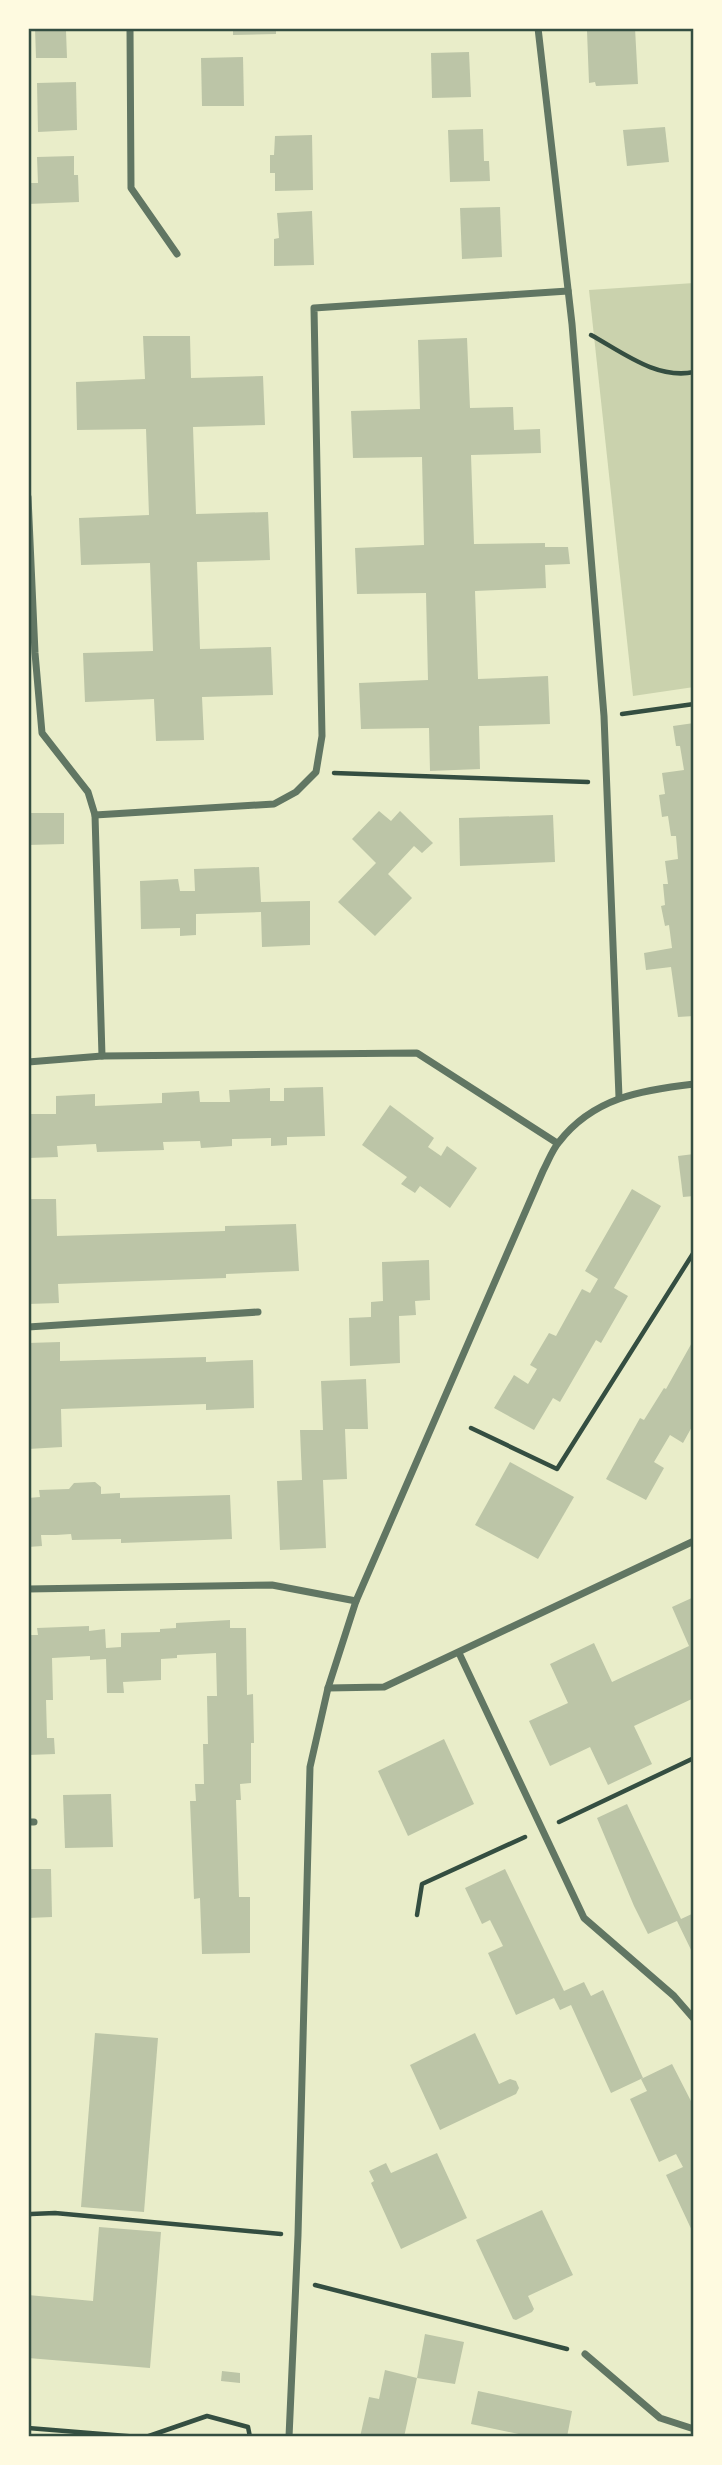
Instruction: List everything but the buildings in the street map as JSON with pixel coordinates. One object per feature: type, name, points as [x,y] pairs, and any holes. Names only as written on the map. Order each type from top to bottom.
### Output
[{"type":"street","points":[[130,28],[131,188],[177,254]]},
{"type":"street","points":[[538,28],[572,324],[604,716],[619,1097]]},
{"type":"street","points":[[95,815],[274,804],[296,792],[316,772],[322,736],[314,308],[568,291]]},
{"type":"street","points":[[28,497],[35,653],[42,733],[88,792],[95,815],[102,1056]]},
{"type":"street","points":[[28,1062],[102,1056],[418,1053],[558,1143]]},
{"type":"street","points":[[289,2437],[297,2280],[310,1767],[328,1688],[356,1601],[543,1171],[558,1143],[582,1118],[619,1097],[694,1084]]},
{"type":"street","points":[[28,1327],[258,1312]]},
{"type":"street","points":[[328,1688],[384,1687],[694,1541]]},
{"type":"street","points":[[28,1589],[272,1585],[356,1601]]},
{"type":"street","points":[[459,1653],[584,1919],[674,1996],[694,2019]]},
{"type":"street","points":[[584,2354],[660,2418],[694,2429]]},
{"type":"path","points":[[572,324],[656,370],[682,375],[694,372]]},
{"type":"path","points":[[604,716],[694,704]]},
{"type":"path","points":[[316,772],[606,783]]},
{"type":"path","points":[[471,1427],[557,1469],[694,1252]]},
{"type":"path","points":[[417,1915],[422,1884],[694,1758]]},
{"type":"path","points":[[28,2216],[55,2213],[298,2235]]},
{"type":"path","points":[[297,2280],[584,2354]]},
{"type":"path","points":[[146,2437],[207,2416],[248,2427],[250,2437]]},
{"type":"path","points":[[28,2428],[139,2437]]},
{"type":"green space","points":[[694,283],[694,687],[633,696],[589,290]]}]
